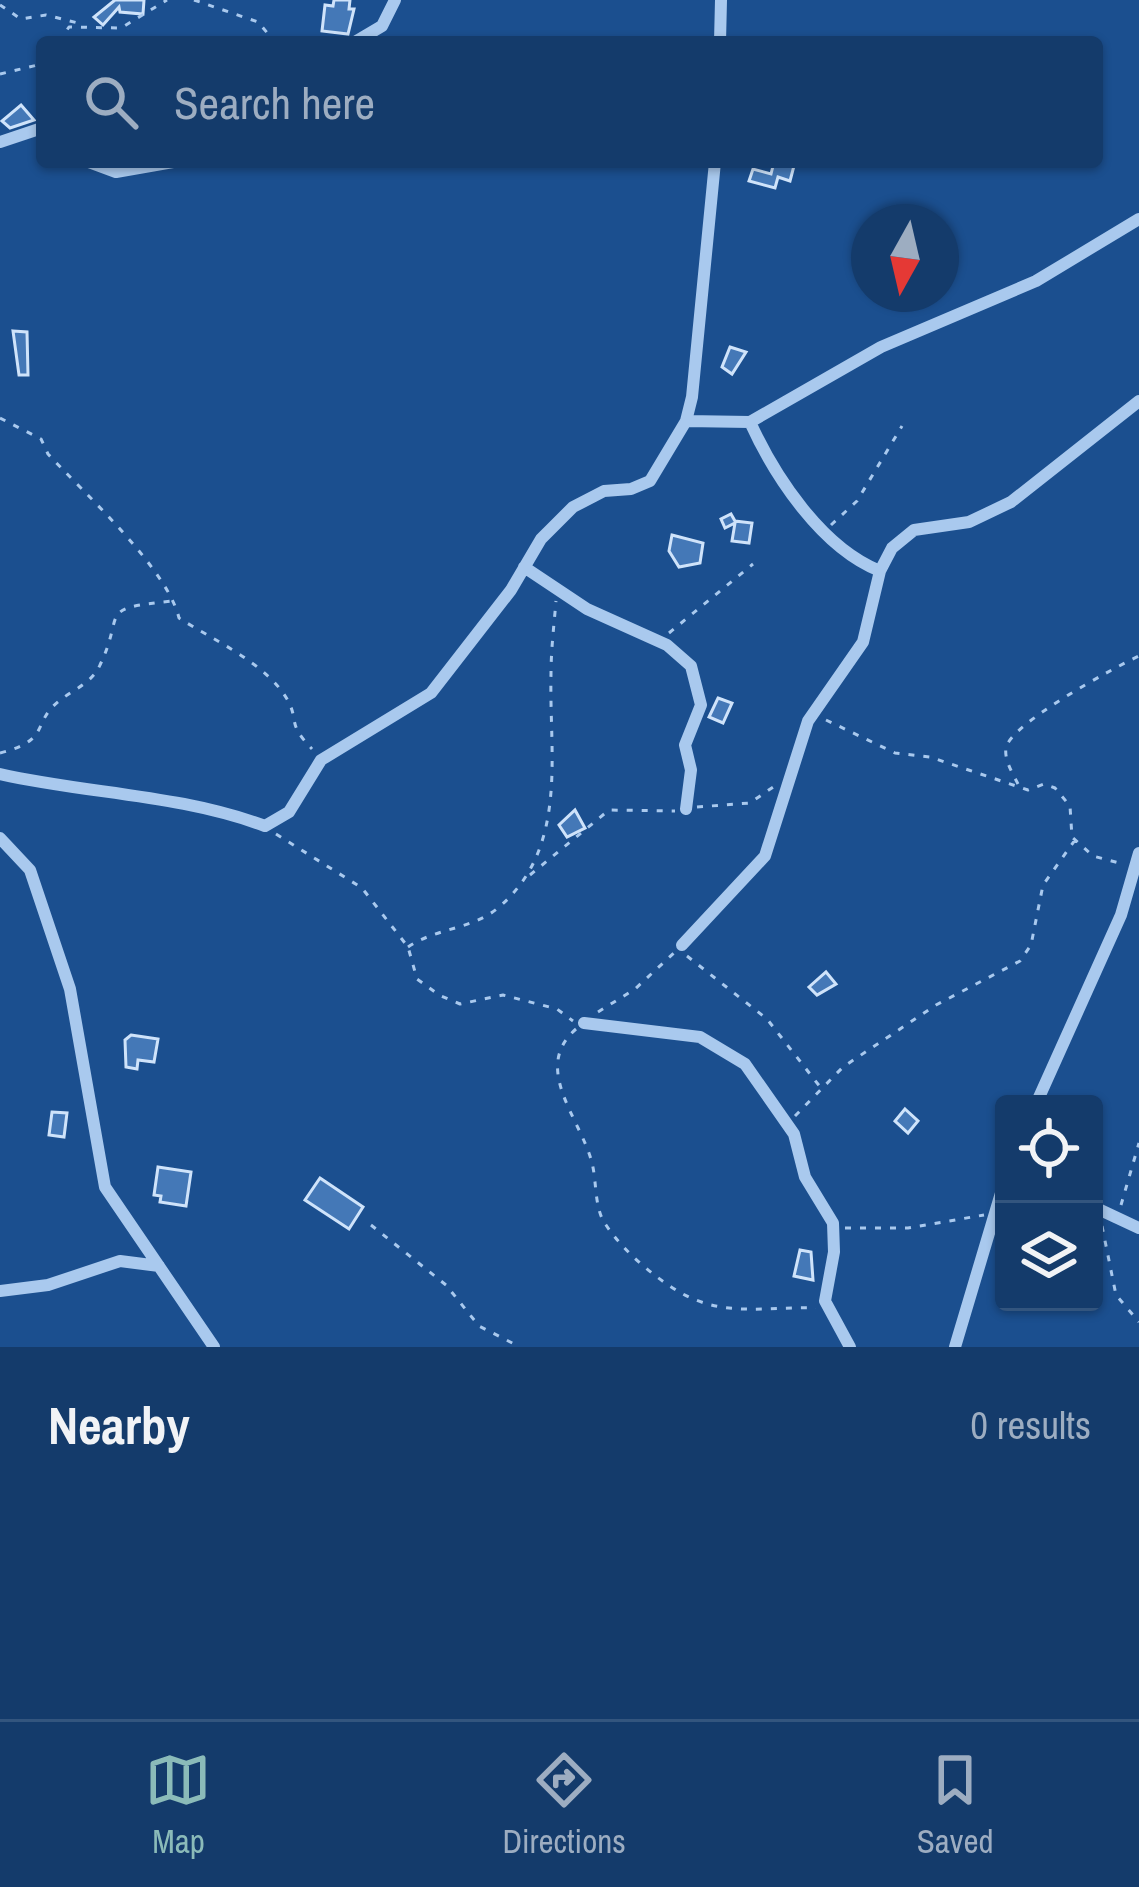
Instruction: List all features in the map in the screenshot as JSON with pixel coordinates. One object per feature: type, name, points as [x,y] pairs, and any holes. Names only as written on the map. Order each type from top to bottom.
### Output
[{"type":"street","points":[[365,36],[382,26],[395,0]]},
{"type":"street","points":[[720,36],[721,0]]},
{"type":"street","points":[[0,142],[36,130]]},
{"type":"street","points":[[105,168],[116,172],[139,168]]},
{"type":"street","points":[[0,774],[58,788],[162,796],[265,826],[290,812],[321,760],[431,693],[541,539],[572,507],[604,491],[631,489],[650,481],[686,422],[707,282],[716,168]]},
{"type":"street","points":[[686,422],[749,422],[881,347],[1036,281],[1139,219]]},
{"type":"street","points":[[682,945],[765,856],[814,710],[862,642],[880,571],[905,534],[988,515],[1139,401]]},
{"type":"street","points":[[749,422],[772,467],[825,530],[860,562],[880,571]]},
{"type":"street","points":[[524,567],[658,641],[691,666],[700,696],[685,745],[691,770],[686,809]]},
{"type":"street","points":[[0,838],[30,870],[70,989],[105,1187],[214,1347]]},
{"type":"street","points":[[1040,1095],[1120,915],[1138,860]]},
{"type":"street","points":[[582,1025],[719,1043],[745,1064],[788,1124],[805,1177],[833,1223],[826,1308],[850,1347]]},
{"type":"street","points":[[1103,1211],[1139,1228]]},
{"type":"street","points":[[955,1347],[995,1213]]},
{"type":"street","points":[[0,1292],[48,1285],[120,1261],[159,1266]]},
{"type":"path","points":[[0,4],[21,19],[46,15],[121,28],[167,0]]},
{"type":"path","points":[[194,0],[258,22],[269,36]]},
{"type":"path","points":[[63,36],[69,27],[83,24]]},
{"type":"path","points":[[121,28],[122,36]]},
{"type":"path","points":[[0,74],[36,65]]},
{"type":"path","points":[[0,418],[41,439],[48,454],[123,532],[174,600],[179,618],[216,638],[285,695],[292,729],[321,760]]},
{"type":"path","points":[[825,530],[857,501],[902,426]]},
{"type":"path","points":[[658,641],[753,564]]},
{"type":"path","points":[[526,878],[551,806],[556,768],[550,676],[556,588]]},
{"type":"path","points":[[0,753],[41,734],[56,703],[99,668],[110,623],[122,610],[174,600]]},
{"type":"path","points":[[1018,785],[1007,755],[1013,735],[1081,687],[1139,656]]},
{"type":"path","points":[[788,1124],[821,1088],[936,1005],[1020,961],[1030,945],[1042,885],[1075,840],[1070,806],[1062,792],[1044,784],[1028,790],[963,772],[930,757],[895,752],[874,739],[838,729],[814,710]]},
{"type":"path","points":[[408,947],[443,927],[470,926],[497,909],[526,878],[618,806],[686,809],[750,803],[790,771]]},
{"type":"path","points":[[265,826],[362,888],[408,947],[417,980],[460,1004],[503,995],[556,1009],[582,1025]]},
{"type":"path","points":[[1075,840],[1102,860],[1138,860]]},
{"type":"path","points":[[821,1088],[767,1019],[704,973],[682,945],[635,989],[582,1025],[557,1052],[568,1109],[592,1163],[605,1225],[668,1284],[713,1307],[737,1312],[826,1308]]},
{"type":"path","points":[[1119,1217],[1139,1143]]},
{"type":"path","points":[[833,1223],[886,1230],[995,1213]]},
{"type":"path","points":[[371,1225],[446,1285],[478,1326],[520,1347]]},
{"type":"path","points":[[1103,1240],[1117,1295],[1139,1322]]},
{"type":"building","points":[[115,0],[144,0],[143,14],[120,12],[119,7],[103,25],[94,17]]},
{"type":"building","points":[[334,0],[350,0],[349,9],[354,9],[348,34],[322,31],[325,5],[333,6]]},
{"type":"building","points":[[21,105],[34,120],[10,128],[2,121]]},
{"type":"building","points":[[772,168],[793,168],[790,181],[778,177],[775,188],[749,181],[753,169],[771,174]]},
{"type":"building","points":[[13,331],[27,332],[28,375],[19,375]]},
{"type":"building","points":[[730,347],[746,352],[732,374],[722,367]]},
{"type":"building","points":[[731,514],[735,521],[752,523],[749,543],[732,541],[735,523],[725,528],[721,519]]},
{"type":"building","points":[[672,535],[703,543],[700,563],[679,567],[669,551]]},
{"type":"building","points":[[718,698],[732,703],[723,723],[709,717]]},
{"type":"building","points":[[575,810],[585,828],[567,837],[559,825]]},
{"type":"building","points":[[826,972],[836,984],[817,995],[809,987]]},
{"type":"building","points":[[131,1035],[158,1039],[154,1062],[138,1060],[137,1069],[126,1067],[125,1040]]},
{"type":"building","points":[[905,1109],[918,1121],[908,1133],[895,1121]]},
{"type":"building","points":[[52,1112],[67,1113],[64,1137],[49,1135]]},
{"type":"building","points":[[158,1167],[191,1172],[186,1206],[160,1202],[161,1196],[154,1195]]},
{"type":"building","points":[[320,1178],[363,1207],[349,1229],[305,1200]]},
{"type":"building","points":[[800,1250],[811,1252],[813,1280],[794,1276]]}]
